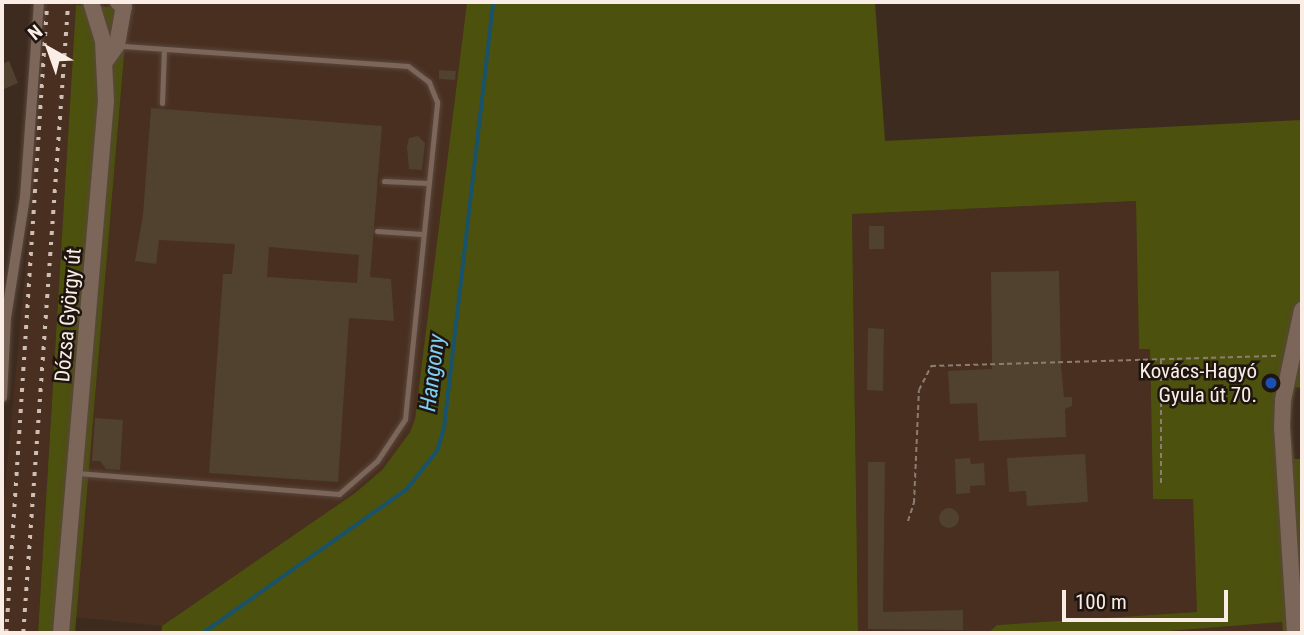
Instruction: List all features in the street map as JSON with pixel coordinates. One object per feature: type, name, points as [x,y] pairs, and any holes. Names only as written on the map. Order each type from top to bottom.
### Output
[{"type":"main road","points":[[105,62],[117,46],[123,4]]},
{"type":"main road","name":"Dózsa György út","points":[[61,633],[106,100],[105,62],[97,6]]},
{"type":"main road","points":[[1296,633],[1282,429],[1292,355],[1302,310]]},
{"type":"street","points":[[2,397],[6,318],[25,197],[39,2]]},
{"type":"lane","points":[[75,472],[339,494],[377,461],[405,419],[437,102],[429,82],[412,68],[117,46]]},
{"type":"lane","points":[[162,103],[164,49]]},
{"type":"lane","points":[[384,181],[427,183]]},
{"type":"lane","points":[[377,231],[422,234]]},
{"type":"path","points":[[908,521],[914,503],[919,390],[931,366],[1292,355]]},
{"type":"path","points":[[1161,358],[1161,483]]},
{"type":"shaded area","points":[[43,2],[467,2],[415,419],[410,432],[382,470],[355,493],[162,626],[76,617],[128,8],[76,6],[38,633],[2,633],[2,521],[30,218]]},
{"type":"shaded area","points":[[467,2],[875,2],[885,141],[1302,120],[1302,388],[1295,387],[1290,421],[1294,459],[1302,459],[1302,633],[1283,633],[1282,622],[1144,633],[988,633],[997,625],[1197,612],[1193,499],[1153,499],[1150,349],[1139,349],[1136,201],[852,214],[858,633],[161,633],[162,626],[355,493],[382,470],[410,432],[415,419]]},
{"type":"shaded area","points":[[76,5],[128,8],[75,633],[38,633]]},
{"type":"shaded area","points":[[1137,201],[1139,348],[1150,348],[1153,499],[1193,499],[1197,612],[997,625],[988,633],[858,633],[852,214]]},
{"type":"shaded area","points":[[1282,622],[1283,633],[1144,633]]},
{"type":"building","points":[[9,61],[18,83],[2,90],[2,64]]},
{"type":"building","points":[[439,70],[456,71],[455,80],[439,79]]},
{"type":"building","points":[[151,108],[382,126],[370,277],[391,279],[394,321],[349,318],[338,482],[209,473],[223,274],[232,274],[235,244],[159,240],[156,264],[135,261],[143,215]],"holes":[[[269,247],[359,255],[357,283],[267,277]]]},
{"type":"building","points":[[418,136],[425,143],[422,170],[409,169],[409,138]]},
{"type":"building","points":[[869,226],[884,226],[884,249],[869,249]]},
{"type":"building","points":[[1059,271],[1064,397],[1072,397],[1072,406],[1065,409],[1066,437],[979,441],[977,403],[950,404],[948,371],[992,369],[991,272]]},
{"type":"building","points":[[868,328],[884,329],[883,391],[867,390]]},
{"type":"building","points":[[95,418],[123,420],[120,470],[106,469],[100,461],[92,461]]},
{"type":"building","points":[[1085,454],[1088,502],[1027,506],[1026,491],[1009,492],[1007,458]]},
{"type":"building","points":[[970,458],[971,464],[984,463],[985,485],[970,486],[970,493],[956,494],[955,459]]},
{"type":"building","points":[[868,462],[885,462],[883,612],[963,610],[963,630],[868,629]]},
{"type":"building","points":[[949,508],[956,511],[959,518],[956,525],[949,528],[942,525],[939,518],[942,511]]},
{"type":"waterway","name":"Hangony","points":[[203,633],[407,489],[437,451],[444,428],[493,2]]},
{"type":"railway","points":[[6,633],[47,2]]},
{"type":"railway","points":[[23,633],[68,2]]},
{"type":"place","name":"Kovács-Hagyó Gyula út 70.","points":[[1271,383]]}]
